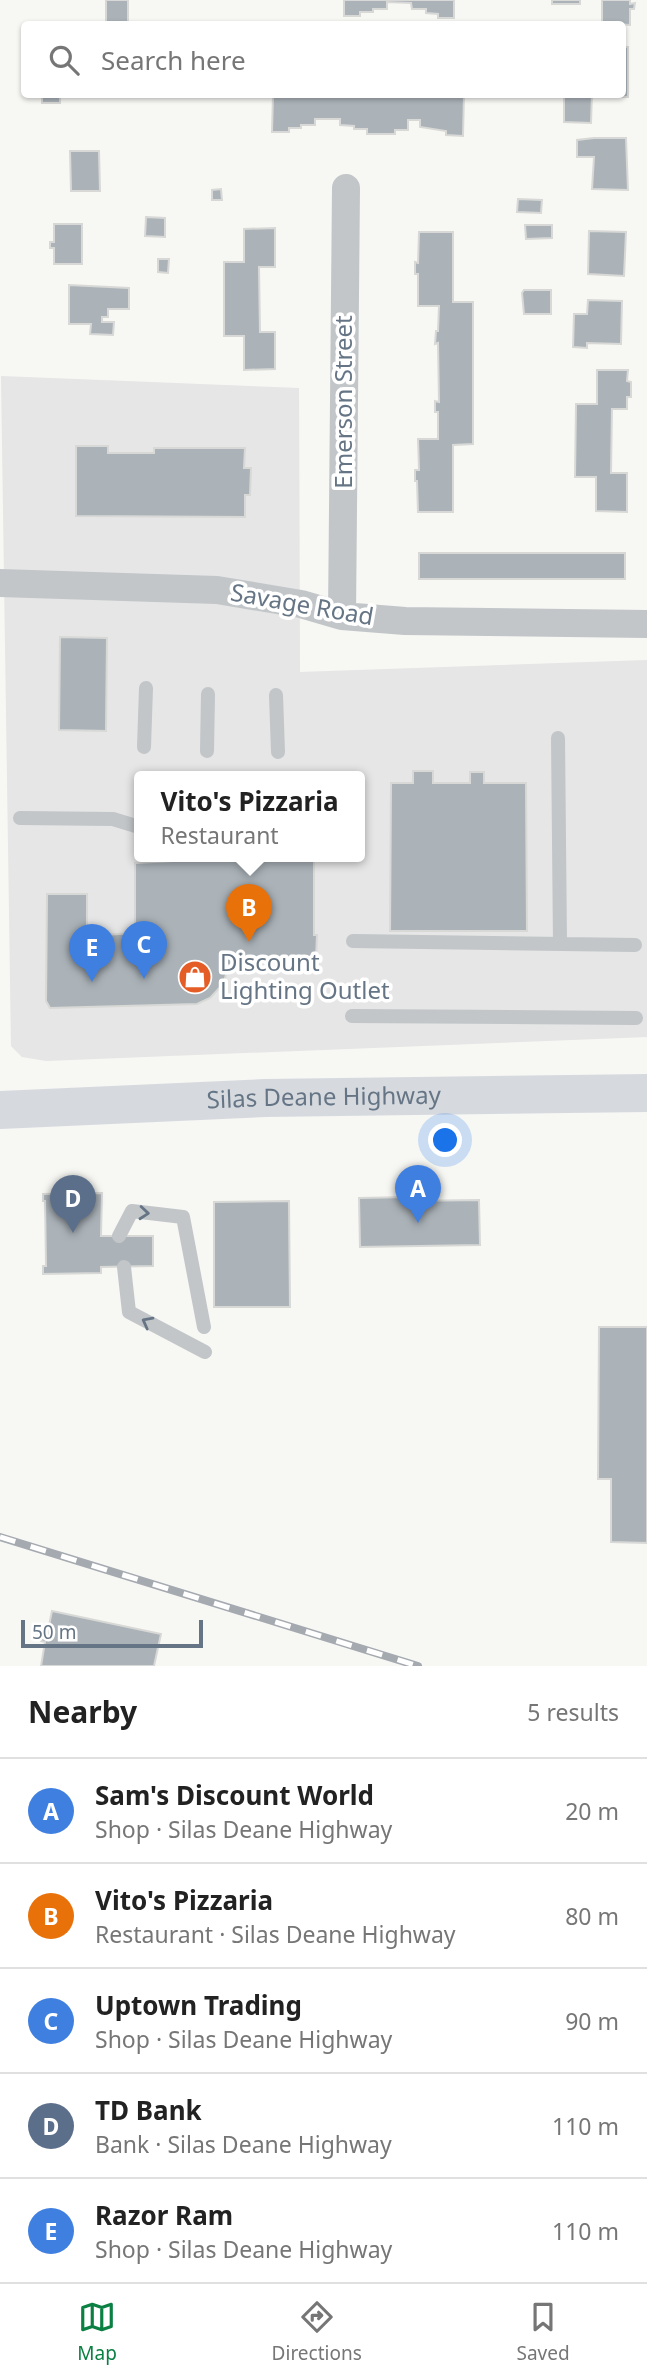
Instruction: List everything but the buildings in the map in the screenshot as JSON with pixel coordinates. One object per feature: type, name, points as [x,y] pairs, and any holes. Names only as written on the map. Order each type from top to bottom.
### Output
[{"type":"main road","name":"Silas Deane Highway","points":[[0,1110],[265,1098],[647,1093]]},
{"type":"street","name":"Emerson Street","points":[[342,616],[346,188]]},
{"type":"street","name":"Savage Road","points":[[0,583],[217,590],[301,604],[342,616],[405,621],[647,624]]},
{"type":"lane","points":[[144,747],[146,688]]},
{"type":"lane","points":[[207,751],[208,694]]},
{"type":"lane","points":[[276,695],[278,752]]},
{"type":"lane","points":[[558,738],[560,944]]},
{"type":"lane","points":[[20,818],[113,820],[134,826]]},
{"type":"lane","points":[[353,941],[635,944]]},
{"type":"lane","points":[[352,1016],[636,1018]]},
{"type":"lane","points":[[120,1236],[132,1211],[183,1217],[204,1327]]},
{"type":"lane","points":[[124,1266],[129,1312],[205,1352]]},
{"type":"shaded area","points":[[1,376],[299,388],[300,672],[647,660],[647,1037],[46,1061],[22,1057],[11,1046]]},
{"type":"railway","points":[[0,1537],[418,1666]]},
{"type":"place","name":"Vito's Pizzaria","points":[[249,942]]},
{"type":"place","name":"Discount Lighting Outlet","points":[[195,977]]},
{"type":"place","name":"Uptown Trading","points":[[144,979]]},
{"type":"place","name":"Razor Ram","points":[[92,982]]},
{"type":"place","name":"Sam's Discount World","points":[[418,1223]]},
{"type":"place","name":"TD Bank","points":[[73,1233]]}]
